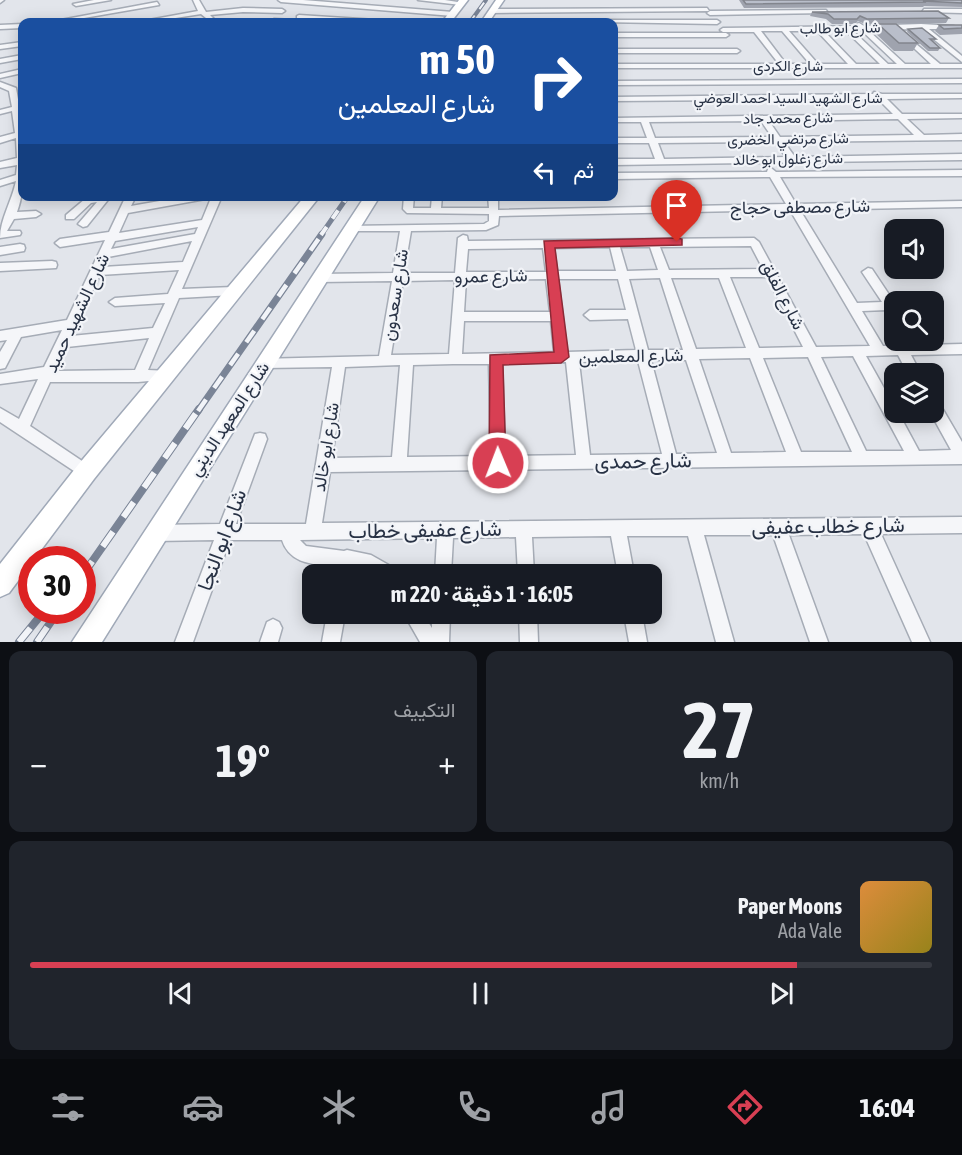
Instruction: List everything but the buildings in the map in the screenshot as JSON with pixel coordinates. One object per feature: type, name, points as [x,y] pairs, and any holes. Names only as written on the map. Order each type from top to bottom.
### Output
[{"type":"main road","points":[[488,18],[500,0]]},
{"type":"main road","points":[[450,18],[462,2]]},
{"type":"main road","points":[[2,584],[86,472],[309,201]]},
{"type":"main road","name":"شارع المعهد الديني","points":[[86,642],[370,201]]},
{"type":"street","points":[[78,2],[108,0]]},
{"type":"street","points":[[77,18],[168,0]]},
{"type":"street","points":[[196,0],[202,18]]},
{"type":"street","points":[[281,0],[453,14]]},
{"type":"street","points":[[356,6],[362,0]]},
{"type":"street","points":[[421,0],[462,2]]},
{"type":"street","points":[[699,0],[748,66]]},
{"type":"street","points":[[78,2],[89,16]]},
{"type":"street","points":[[155,2],[169,18]]},
{"type":"street","points":[[276,18],[290,2]]},
{"type":"street","points":[[298,18],[311,3]]},
{"type":"street","points":[[175,18],[201,13],[282,11]]},
{"type":"street","points":[[492,11],[833,12]]},
{"type":"street","points":[[935,11],[959,29]]},
{"type":"street","points":[[962,11],[911,14],[922,27],[962,60]]},
{"type":"street","points":[[201,13],[208,18]]},
{"type":"street","points":[[885,19],[938,66]]},
{"type":"street","points":[[853,20],[903,66]]},
{"type":"street","points":[[618,22],[717,22]]},
{"type":"street","points":[[0,27],[18,26]]},
{"type":"street","name":"شارع ابو طالب","points":[[618,36],[784,29],[922,27],[959,29]]},
{"type":"street","points":[[847,28],[886,66]]},
{"type":"street","points":[[784,29],[816,66]]},
{"type":"street","points":[[819,29],[864,82],[921,137]]},
{"type":"street","points":[[756,30],[784,66]]},
{"type":"street","points":[[0,48],[18,45]]},
{"type":"street","points":[[618,51],[737,51]]},
{"type":"street","points":[[0,61],[18,58]]},
{"type":"street","name":"شارع الكردى","points":[[618,66],[962,66]]},
{"type":"street","points":[[638,66],[654,99]]},
{"type":"street","points":[[927,66],[962,95]]},
{"type":"street","points":[[0,76],[18,72]]},
{"type":"street","points":[[618,83],[962,81]]},
{"type":"street","points":[[0,84],[18,89]]},
{"type":"street","points":[[0,93],[18,89]]},
{"type":"street","name":"شارع الشهيد السيد احمد العوضي","points":[[618,99],[962,95]]},
{"type":"street","points":[[0,112],[18,108]]},
{"type":"street","points":[[945,108],[960,118]]},
{"type":"street","points":[[763,118],[792,159]]},
{"type":"street","name":"شارع محمد جاد","points":[[618,120],[960,118]]},
{"type":"street","points":[[644,119],[660,161]]},
{"type":"street","points":[[0,140],[18,136]]},
{"type":"street","name":"شارع مرتضي الخضرى","points":[[618,141],[962,137]]},
{"type":"street","name":"شارع زغلول ابو خالد","points":[[618,162],[962,157]]},
{"type":"street","points":[[764,159],[880,351]]},
{"type":"street","points":[[0,165],[18,161]]},
{"type":"street","points":[[618,176],[962,172]]},
{"type":"street","points":[[0,183],[18,182]]},
{"type":"street","points":[[0,234],[12,216],[18,196]]},
{"type":"street","points":[[70,217],[88,201]]},
{"type":"street","points":[[82,224],[103,201]]},
{"type":"street","name":"شارع الشهيد حميد","points":[[22,429],[129,201]]},
{"type":"street","points":[[125,210],[179,201]]},
{"type":"street","points":[[138,377],[215,201]]},
{"type":"street","name":"شارع مصطفى حجاج","points":[[410,201],[409,210],[494,212],[962,204]]},
{"type":"street","points":[[436,211],[437,201]]},
{"type":"street","points":[[465,211],[466,201]]},
{"type":"street","points":[[352,228],[463,228],[491,225],[494,223],[493,201]]},
{"type":"street","points":[[12,216],[36,214]]},
{"type":"street","points":[[60,243],[207,222]]},
{"type":"street","name":"شارع سعدون","points":[[384,361],[406,228]]},
{"type":"street","points":[[455,360],[463,228]]},
{"type":"street","points":[[0,234],[16,233]]},
{"type":"street","points":[[105,254],[201,236]]},
{"type":"street","name":"شارع الفلق","points":[[654,243],[751,241],[758,246],[862,458]]},
{"type":"street","points":[[614,243],[671,461]]},
{"type":"street","points":[[462,245],[654,243],[726,460]]},
{"type":"street","points":[[548,244],[557,316],[567,357],[584,462]]},
{"type":"street","points":[[0,251],[20,248]]},
{"type":"street","points":[[0,267],[52,265]]},
{"type":"street","points":[[97,271],[188,266]]},
{"type":"street","points":[[868,272],[884,296]]},
{"type":"street","points":[[723,273],[796,459]]},
{"type":"street","name":"شارع عمرو","points":[[319,278],[771,273]]},
{"type":"street","points":[[115,302],[233,291]]},
{"type":"street","points":[[854,307],[884,308]]},
{"type":"street","points":[[590,315],[632,314]]},
{"type":"street","points":[[458,317],[557,316]]},
{"type":"street","points":[[0,336],[72,324]]},
{"type":"street","points":[[63,342],[158,332]]},
{"type":"street","points":[[0,364],[17,333]]},
{"type":"street","name":"شارع المعلمين","points":[[944,347],[962,349]]},
{"type":"street","points":[[857,351],[915,458]]},
{"type":"street","name":"شارع المعلمين","points":[[264,363],[884,351]]},
{"type":"street","points":[[495,359],[498,463]]},
{"type":"street","points":[[399,464],[407,361]]},
{"type":"street","name":"شارع ابو خالد","points":[[313,531],[339,362]]},
{"type":"street","points":[[0,379],[48,374],[138,377],[165,375]]},
{"type":"street","points":[[0,414],[86,472]]},
{"type":"street","points":[[943,423],[962,456]]},
{"type":"street","name":"شارع ابو النجا","points":[[184,642],[260,439]]},
{"type":"street","name":"شارع حمدى","points":[[323,465],[962,456]]},
{"type":"street","points":[[869,526],[921,642]]},
{"type":"street","name":"شارع خطاب عفيفى","points":[[694,528],[961,526]]},
{"type":"street","points":[[778,527],[819,642]]},
{"type":"street","points":[[694,528],[725,642]]},
{"type":"street","name":"شارع عفيفى خطاب","points":[[156,533],[694,528]]},
{"type":"street","points":[[524,529],[526,564]]},
{"type":"street","points":[[618,529],[624,564]]},
{"type":"street","points":[[443,564],[445,530]]},
{"type":"street","points":[[290,532],[290,541],[302,554],[347,558],[374,564]]},
{"type":"street","points":[[346,564],[347,558]]},
{"type":"street","points":[[331,642],[334,624]]},
{"type":"street","points":[[419,624],[430,642]]},
{"type":"street","points":[[440,642],[441,624]]},
{"type":"street","points":[[528,624],[529,642]]},
{"type":"street","points":[[635,624],[638,642]]},
{"type":"railway","points":[[473,18],[486,0]]},
{"type":"railway","points":[[321,235],[345,201]]},
{"type":"railway","points":[[198,411],[322,234]]},
{"type":"railway","points":[[96,556],[199,409]]},
{"type":"railway","points":[[19,642],[34,624]]},
{"type":"railway","points":[[37,642],[49,624]]},
{"type":"route","points":[[498,463],[495,359],[561,357],[548,244],[677,242]]}]
